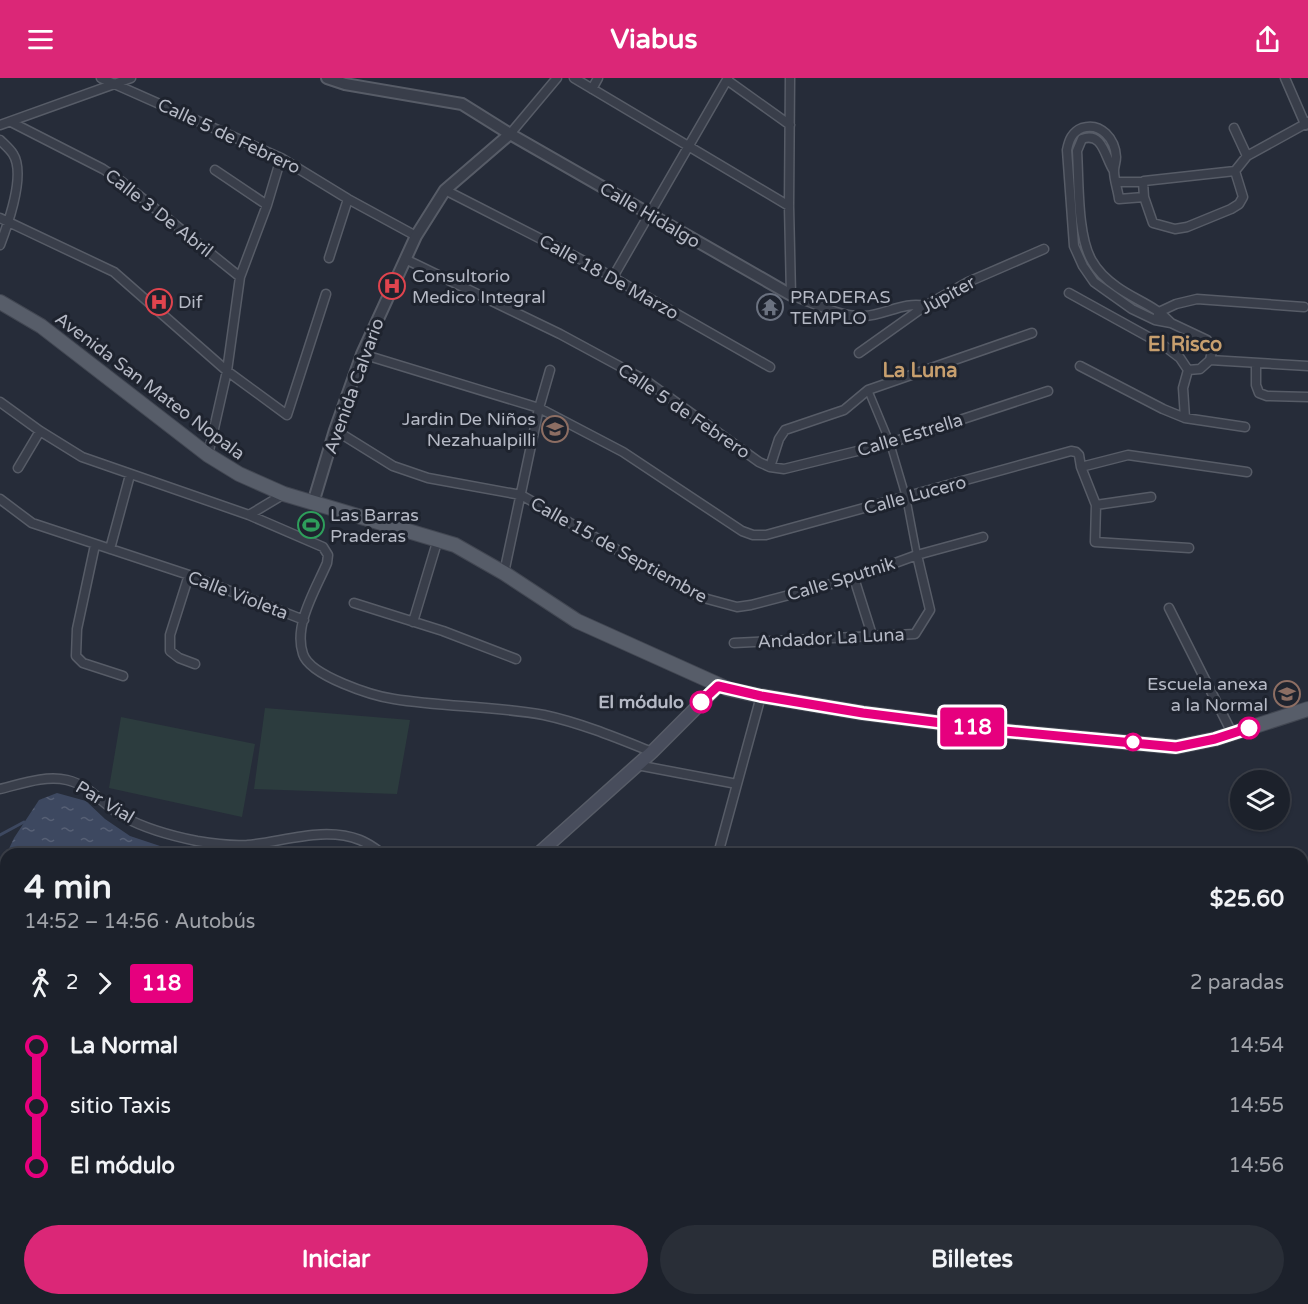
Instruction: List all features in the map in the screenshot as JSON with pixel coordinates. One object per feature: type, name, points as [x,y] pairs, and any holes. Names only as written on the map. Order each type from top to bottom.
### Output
[{"type":"main road","name":"Avenida San Mateo Nopala","points":[[0,302],[41,326],[208,455],[239,474],[284,494],[438,538],[471,553],[577,621],[718,686],[761,696],[863,713],[1005,731],[1176,747],[1308,710]]},
{"type":"main road","points":[[545,848],[652,752],[718,686]]},
{"type":"street","name":"Calle 5 de Febrero","points":[[101,78],[281,158],[348,199],[416,236]]},
{"type":"street","points":[[0,125],[131,78]]},
{"type":"street","name":"Calle Hidalgo","points":[[327,78],[345,84],[462,104],[510,134],[791,295]]},
{"type":"street","name":"Avenida Calvario","points":[[313,503],[335,430],[362,354],[416,236],[445,190],[510,134],[557,78]]},
{"type":"street","points":[[574,78],[789,206]]},
{"type":"street","points":[[592,89],[598,78]]},
{"type":"street","points":[[790,78],[791,295],[843,314],[855,316],[868,316],[914,304],[925,306]]},
{"type":"street","points":[[1116,182],[1235,171],[1247,156],[1307,124],[1285,78]]},
{"type":"street","points":[[613,277],[727,79],[790,124]]},
{"type":"street","name":"Calle 3 De Abril","points":[[11,122],[103,169],[121,181],[240,277]]},
{"type":"street","points":[[1143,197],[1119,199],[1114,171],[1116,157],[1106,133],[1091,127],[1074,133],[1068,141],[1067,150],[1074,246],[1083,266],[1095,282],[1132,309],[1155,320],[1171,323],[1207,340],[1212,351],[1210,360],[1200,369],[1188,370]]},
{"type":"street","points":[[1234,128],[1247,156]]},
{"type":"street","points":[[1114,171],[1107,160],[1102,144],[1097,139],[1089,137],[1082,139],[1077,151],[1084,243],[1091,260],[1102,275],[1131,296],[1161,311],[1171,323]]},
{"type":"street","points":[[0,140],[13,154],[18,177],[9,222],[0,245]]},
{"type":"street","points":[[208,455],[227,371],[240,277],[267,205],[281,158]]},
{"type":"street","points":[[215,170],[267,205]]},
{"type":"street","points":[[1145,181],[1143,197],[1153,224],[1174,229],[1232,209],[1239,204],[1243,197],[1235,171]]},
{"type":"street","name":"Calle 18 De Marzo","points":[[445,190],[613,277],[770,367]]},
{"type":"street","points":[[329,258],[348,199]]},
{"type":"street","points":[[0,218],[114,272],[227,371],[287,415],[326,294]]},
{"type":"street","name":"Júpiter","points":[[859,353],[925,306],[968,282],[1044,249]]},
{"type":"street","name":"Calle 5 de Febrero","points":[[405,259],[560,334],[645,380],[759,462],[770,467]]},
{"type":"street","points":[[1069,293],[1163,345],[1180,358],[1188,370],[1183,388],[1185,418]]},
{"type":"street","points":[[1155,320],[1161,311],[1176,304],[1197,299],[1304,307]]},
{"type":"street","points":[[770,467],[779,439],[785,430],[844,410],[868,390],[1032,333]]},
{"type":"street","points":[[362,354],[539,408]]},
{"type":"street","points":[[1210,360],[1308,366]]},
{"type":"street","points":[[1256,364],[1256,385],[1259,393],[1267,396],[1308,397]]},
{"type":"street","points":[[1080,366],[1162,409],[1185,418],[1245,427]]},
{"type":"street","points":[[504,573],[539,408],[550,370]]},
{"type":"street","name":"Calle Sputnik","points":[[737,607],[854,578],[917,555],[906,498],[890,444],[868,390]]},
{"type":"street","name":"Calle Estrella","points":[[770,467],[784,469],[890,444],[1048,391]]},
{"type":"street","points":[[0,402],[40,431],[82,457],[249,515],[323,547],[328,555],[327,563],[304,620]]},
{"type":"street","name":"Calle Lucero","points":[[539,408],[623,452],[742,531],[753,535],[766,536],[1071,451],[1079,454],[1081,467]]},
{"type":"street","name":"Calle 15 de Septiembre","points":[[335,430],[393,466],[428,478],[521,495],[700,597],[737,607]]},
{"type":"street","points":[[18,468],[40,431]]},
{"type":"street","points":[[1189,548],[1095,542],[1096,505],[1081,467],[1128,455],[1246,472]]},
{"type":"street","points":[[110,549],[130,475]]},
{"type":"street","points":[[249,515],[284,494]]},
{"type":"street","points":[[1096,505],[1151,497]]},
{"type":"street","name":"Calle Violeta","points":[[0,500],[32,524],[189,575],[304,620],[301,639],[303,656],[319,672],[349,687],[394,699],[544,715],[592,728],[652,752]]},
{"type":"street","points":[[917,555],[984,537]]},
{"type":"street","points":[[413,622],[438,538]]},
{"type":"street","points":[[95,545],[77,628],[76,656],[83,663],[123,676]]},
{"type":"street","name":"Andador La Luna","points":[[734,643],[915,634],[930,610],[917,555]]},
{"type":"street","points":[[189,575],[170,635],[170,651],[179,658],[195,664]]},
{"type":"street","points":[[854,578],[872,635]]},
{"type":"street","points":[[354,603],[516,658]]},
{"type":"street","points":[[1169,608],[1232,733]]},
{"type":"street","points":[[720,848],[761,696]]},
{"type":"street","points":[[637,765],[737,784]]},
{"type":"street","name":"Par Vial","points":[[0,789],[32,781],[67,780],[83,785],[123,816],[156,831],[222,846],[248,845],[314,835],[333,835],[359,840],[373,848]]},
{"type":"shaded area","points":[[265,708],[410,720],[397,794],[254,789]]},
{"type":"shaded area","points":[[121,717],[255,744],[242,817],[109,788]]},
{"type":"water","points":[[57,793],[86,801],[105,819],[130,836],[166,848],[9,848],[39,800]]},
{"type":"waterway","points":[[0,835],[24,822]]},
{"type":"bus line","name":"118","points":[[701,702],[718,686],[761,696],[863,713],[1005,731],[1176,747],[1215,739],[1249,728]]},
{"type":"place","name":"Consultorio Medico Integral","points":[[392,286]]},
{"type":"place","name":"Dif","points":[[159,302]]},
{"type":"place","name":"PRADERAS TEMPLO","points":[[770,307]]},
{"type":"place","name":"Jardin De Niños Nezahualpilli","points":[[555,429]]},
{"type":"place","name":"Las Barras Praderas","points":[[311,525]]},
{"type":"place","name":"Escuela anexa a la Normal","points":[[1287,694]]},
{"type":"place","name":"El módulo","points":[[701,702]]},
{"type":"district","name":"El Risco","points":[[1185,344]]},
{"type":"district","name":"La Luna","points":[[920,370]]}]
